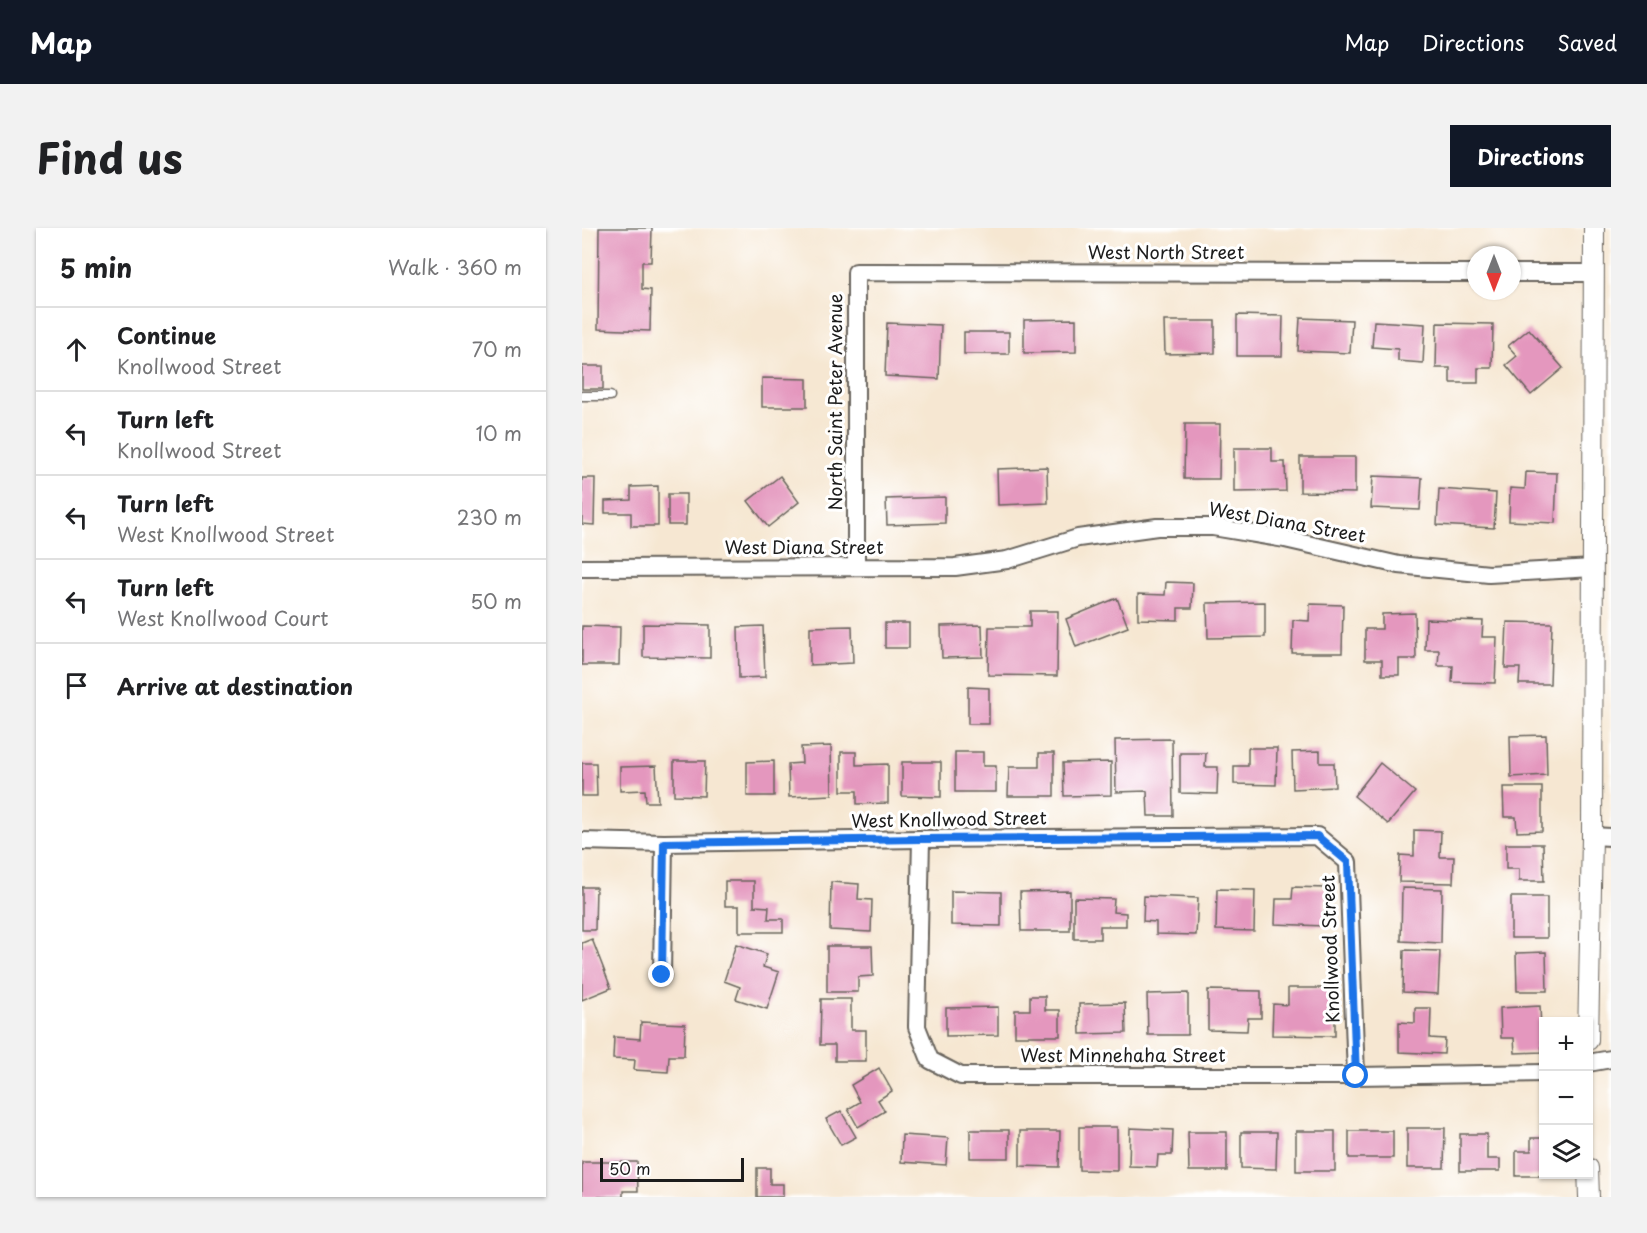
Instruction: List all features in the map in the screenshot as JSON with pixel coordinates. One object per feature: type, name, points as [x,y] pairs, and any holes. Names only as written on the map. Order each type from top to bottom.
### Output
[{"type":"street","points":[[1589,1017],[1601,836],[1593,568],[1594,228]]},
{"type":"street","name":"West North Street","points":[[856,272],[1467,273]]},
{"type":"street","name":"North Saint Peter Avenue","points":[[856,272],[856,567]]},
{"type":"street","points":[[1521,273],[1594,273]]},
{"type":"street","name":"West Diana Street","points":[[582,568],[955,567],[1006,560],[1078,538],[1158,526],[1213,526],[1285,539],[1399,565],[1489,574],[1593,568]]},
{"type":"street","name":"West Knollwood Street","points":[[582,841],[664,843],[1317,836]]},
{"type":"street","name":"Knollwood Street","points":[[1317,836],[1348,862],[1356,1076]]},
{"type":"street","name":"West Minnehaha Street","points":[[921,839],[917,1027],[930,1060],[962,1076],[1356,1076],[1539,1073]]},
{"type":"street","points":[[662,975],[664,843]]},
{"type":"street","points":[[1593,1062],[1611,1059]]},
{"type":"street","points":[[1588,1179],[1589,1197]]},
{"type":"lane","points":[[582,396],[610,396]]},
{"type":"building","points":[[599,228],[652,228],[651,262],[642,262],[642,289],[651,290],[650,331],[598,329]]},
{"type":"building","points":[[1237,315],[1283,316],[1282,356],[1237,356]]},
{"type":"building","points":[[1300,318],[1352,320],[1350,353],[1298,351]]},
{"type":"building","points":[[1076,319],[1076,352],[1024,353],[1024,320]]},
{"type":"building","points":[[1164,321],[1215,321],[1215,353],[1165,354]]},
{"type":"building","points":[[1374,321],[1425,324],[1423,363],[1398,361],[1398,349],[1372,347]]},
{"type":"building","points":[[887,323],[941,325],[939,379],[885,376]]},
{"type":"building","points":[[1437,323],[1493,324],[1492,368],[1478,368],[1478,383],[1450,383],[1450,368],[1436,368]]},
{"type":"building","points":[[1529,329],[1563,368],[1531,395],[1506,365],[1517,356],[1508,346]]},
{"type":"building","points":[[964,332],[1009,332],[1009,354],[964,354]]},
{"type":"building","points":[[582,366],[603,366],[603,389],[582,389]]},
{"type":"building","points":[[762,378],[807,379],[807,407],[762,407]]},
{"type":"building","points":[[1185,424],[1220,424],[1219,479],[1184,479]]},
{"type":"building","points":[[1234,448],[1272,448],[1272,462],[1285,462],[1286,491],[1234,492]]},
{"type":"building","points":[[1300,457],[1355,457],[1355,493],[1300,492]]},
{"type":"building","points":[[1047,467],[1048,503],[998,505],[997,469]]},
{"type":"building","points":[[1526,472],[1557,473],[1555,523],[1509,521],[1510,488],[1525,489]]},
{"type":"building","points":[[780,476],[799,502],[768,527],[748,501]]},
{"type":"building","points":[[1373,476],[1422,478],[1420,510],[1371,508]]},
{"type":"building","points":[[582,478],[595,478],[594,525],[582,524]]},
{"type":"building","points":[[658,486],[658,526],[631,526],[631,513],[605,513],[605,501],[631,500],[631,487]]},
{"type":"building","points":[[1439,489],[1496,493],[1494,528],[1437,525]]},
{"type":"building","points":[[668,494],[686,494],[686,525],[668,525]]},
{"type":"building","points":[[945,497],[945,523],[887,525],[886,499]]},
{"type":"building","points":[[1166,582],[1193,583],[1192,608],[1178,608],[1178,620],[1138,619],[1138,594],[1165,595]]},
{"type":"building","points":[[1117,598],[1128,627],[1076,647],[1066,619]]},
{"type":"building","points":[[1265,602],[1265,637],[1208,638],[1207,603]]},
{"type":"building","points":[[1310,604],[1343,605],[1342,653],[1292,653],[1293,620],[1309,621]]},
{"type":"building","points":[[1030,611],[1058,611],[1057,676],[988,675],[989,627],[1030,627]]},
{"type":"building","points":[[1415,613],[1416,659],[1399,659],[1399,675],[1382,675],[1382,660],[1365,660],[1365,629],[1382,629],[1382,614]]},
{"type":"building","points":[[1426,619],[1483,621],[1482,637],[1497,637],[1495,683],[1452,682],[1453,666],[1438,666],[1439,650],[1425,650]]},
{"type":"building","points":[[1507,622],[1552,623],[1550,684],[1519,684],[1520,668],[1505,668]]},
{"type":"building","points":[[885,623],[909,623],[909,648],[885,648]]},
{"type":"building","points":[[643,624],[710,625],[710,658],[643,657]]},
{"type":"building","points":[[982,625],[983,657],[942,658],[941,626]]},
{"type":"building","points":[[582,626],[620,627],[619,665],[582,665]]},
{"type":"building","points":[[763,626],[765,677],[739,678],[738,627]]},
{"type":"building","points":[[852,626],[853,663],[810,665],[810,627]]},
{"type":"building","points":[[968,687],[989,688],[989,724],[968,724]]},
{"type":"building","points":[[1546,735],[1547,775],[1511,777],[1510,736]]},
{"type":"building","points":[[1172,739],[1173,816],[1148,816],[1147,791],[1116,792],[1115,740]]},
{"type":"building","points":[[831,746],[832,795],[789,797],[788,764],[802,763],[801,747]]},
{"type":"building","points":[[1248,748],[1277,748],[1276,785],[1234,784],[1234,766],[1248,766]]},
{"type":"building","points":[[1320,751],[1320,763],[1334,763],[1335,787],[1293,789],[1292,752]]},
{"type":"building","points":[[841,752],[856,752],[856,765],[888,764],[888,803],[857,804],[857,791],[841,791]]},
{"type":"building","points":[[955,752],[983,752],[983,766],[996,766],[996,792],[955,792]]},
{"type":"building","points":[[1039,753],[1054,753],[1054,796],[1008,796],[1009,767],[1039,767]]},
{"type":"building","points":[[1180,753],[1206,753],[1205,767],[1218,767],[1217,794],[1180,793]]},
{"type":"building","points":[[674,761],[705,761],[704,796],[674,795]]},
{"type":"building","points":[[774,761],[774,796],[747,796],[747,762]]},
{"type":"building","points":[[902,762],[941,762],[941,797],[902,796]]},
{"type":"building","points":[[1111,762],[1111,795],[1064,796],[1063,763]]},
{"type":"building","points":[[582,763],[596,763],[597,796],[582,796]]},
{"type":"building","points":[[1380,763],[1415,792],[1388,824],[1354,796]]},
{"type":"building","points":[[656,766],[658,802],[646,802],[645,790],[620,791],[620,767]]},
{"type":"building","points":[[1503,787],[1542,787],[1542,831],[1517,832],[1516,817],[1504,817]]},
{"type":"building","points":[[1414,830],[1441,831],[1440,857],[1454,857],[1453,883],[1399,882],[1400,855],[1414,856]]},
{"type":"building","points":[[1506,844],[1543,844],[1544,881],[1519,881],[1519,869],[1506,869]]},
{"type":"building","points":[[725,881],[754,881],[754,906],[769,907],[768,919],[783,919],[783,932],[739,932],[739,906],[725,906]]},
{"type":"building","points":[[831,882],[859,884],[858,899],[872,900],[871,932],[830,930]]},
{"type":"building","points":[[582,887],[596,887],[595,930],[582,930]]},
{"type":"building","points":[[1293,887],[1326,888],[1324,926],[1275,924],[1276,899],[1292,899]]},
{"type":"building","points":[[1402,888],[1442,889],[1441,943],[1401,941]]},
{"type":"building","points":[[1217,889],[1255,890],[1254,931],[1216,930]]},
{"type":"building","points":[[951,891],[1001,892],[1001,926],[951,925]]},
{"type":"building","points":[[1070,891],[1070,931],[1021,931],[1020,892]]},
{"type":"building","points":[[1144,896],[1198,898],[1196,935],[1156,934],[1156,922],[1143,921]]},
{"type":"building","points":[[1511,897],[1547,897],[1547,938],[1511,938]]},
{"type":"building","points":[[1074,898],[1114,899],[1113,912],[1126,913],[1126,926],[1100,926],[1100,939],[1074,939]]},
{"type":"building","points":[[592,939],[611,988],[582,1000],[582,943]]},
{"type":"building","points":[[736,944],[767,954],[763,967],[779,972],[767,1009],[736,999],[740,987],[724,981]]},
{"type":"building","points":[[827,946],[872,946],[873,976],[858,977],[858,992],[827,992]]},
{"type":"building","points":[[1404,950],[1440,951],[1438,994],[1403,992]]},
{"type":"building","points":[[1546,952],[1547,991],[1517,991],[1516,953]]},
{"type":"building","points":[[1288,988],[1335,988],[1335,1036],[1272,1035],[1273,1004],[1288,1005]]},
{"type":"building","points":[[1208,990],[1261,991],[1261,1018],[1248,1018],[1247,1031],[1208,1030]]},
{"type":"building","points":[[1188,993],[1188,1035],[1148,1035],[1147,994]]},
{"type":"building","points":[[1030,996],[1045,996],[1045,1010],[1060,1010],[1060,1036],[1015,1036],[1015,1010],[1030,1010]]},
{"type":"building","points":[[821,999],[851,999],[851,1030],[866,1030],[866,1061],[835,1061],[835,1045],[820,1045]]},
{"type":"building","points":[[1125,1003],[1126,1033],[1080,1034],[1079,1004]]},
{"type":"building","points":[[1540,1006],[1539,1052],[1515,1053],[1514,1038],[1501,1038],[1500,1008]]},
{"type":"building","points":[[998,1007],[998,1035],[946,1036],[946,1008]]},
{"type":"building","points":[[1415,1008],[1431,1008],[1430,1038],[1445,1039],[1444,1054],[1399,1052],[1399,1022],[1415,1023]]},
{"type":"building","points":[[641,1022],[685,1024],[684,1056],[669,1056],[668,1072],[634,1070],[635,1060],[613,1059],[614,1037],[640,1039]]},
{"type":"building","points":[[879,1068],[892,1091],[878,1100],[885,1111],[858,1127],[848,1109],[860,1102],[851,1085]]},
{"type":"building","points":[[841,1111],[856,1137],[841,1145],[826,1119]]},
{"type":"building","points":[[1079,1127],[1117,1127],[1117,1171],[1079,1170]]},
{"type":"building","points":[[1130,1128],[1173,1130],[1172,1155],[1158,1155],[1157,1167],[1129,1166]]},
{"type":"building","points":[[1407,1128],[1445,1128],[1444,1168],[1407,1168]]},
{"type":"building","points":[[970,1130],[1009,1130],[1009,1158],[970,1158]]},
{"type":"building","points":[[1020,1131],[1060,1131],[1059,1167],[1020,1166]]},
{"type":"building","points":[[1296,1131],[1335,1131],[1335,1171],[1296,1171]]},
{"type":"building","points":[[1349,1131],[1393,1131],[1393,1158],[1349,1158]]},
{"type":"building","points":[[1188,1132],[1227,1132],[1227,1171],[1189,1171]]},
{"type":"building","points":[[1241,1132],[1277,1132],[1276,1169],[1241,1168]]},
{"type":"building","points":[[1460,1134],[1487,1134],[1487,1159],[1500,1159],[1500,1171],[1460,1171]]},
{"type":"building","points":[[902,1135],[948,1138],[946,1165],[901,1162]]},
{"type":"building","points":[[1531,1138],[1539,1138],[1539,1176],[1516,1176],[1516,1151],[1531,1151]]},
{"type":"building","points":[[582,1162],[637,1162],[638,1191],[623,1191],[623,1197],[582,1197]]},
{"type":"building","points":[[757,1168],[770,1168],[770,1184],[783,1184],[783,1197],[757,1197]]},
{"type":"route","points":[[662,975],[664,843],[1317,836],[1348,862],[1356,1076]]}]
